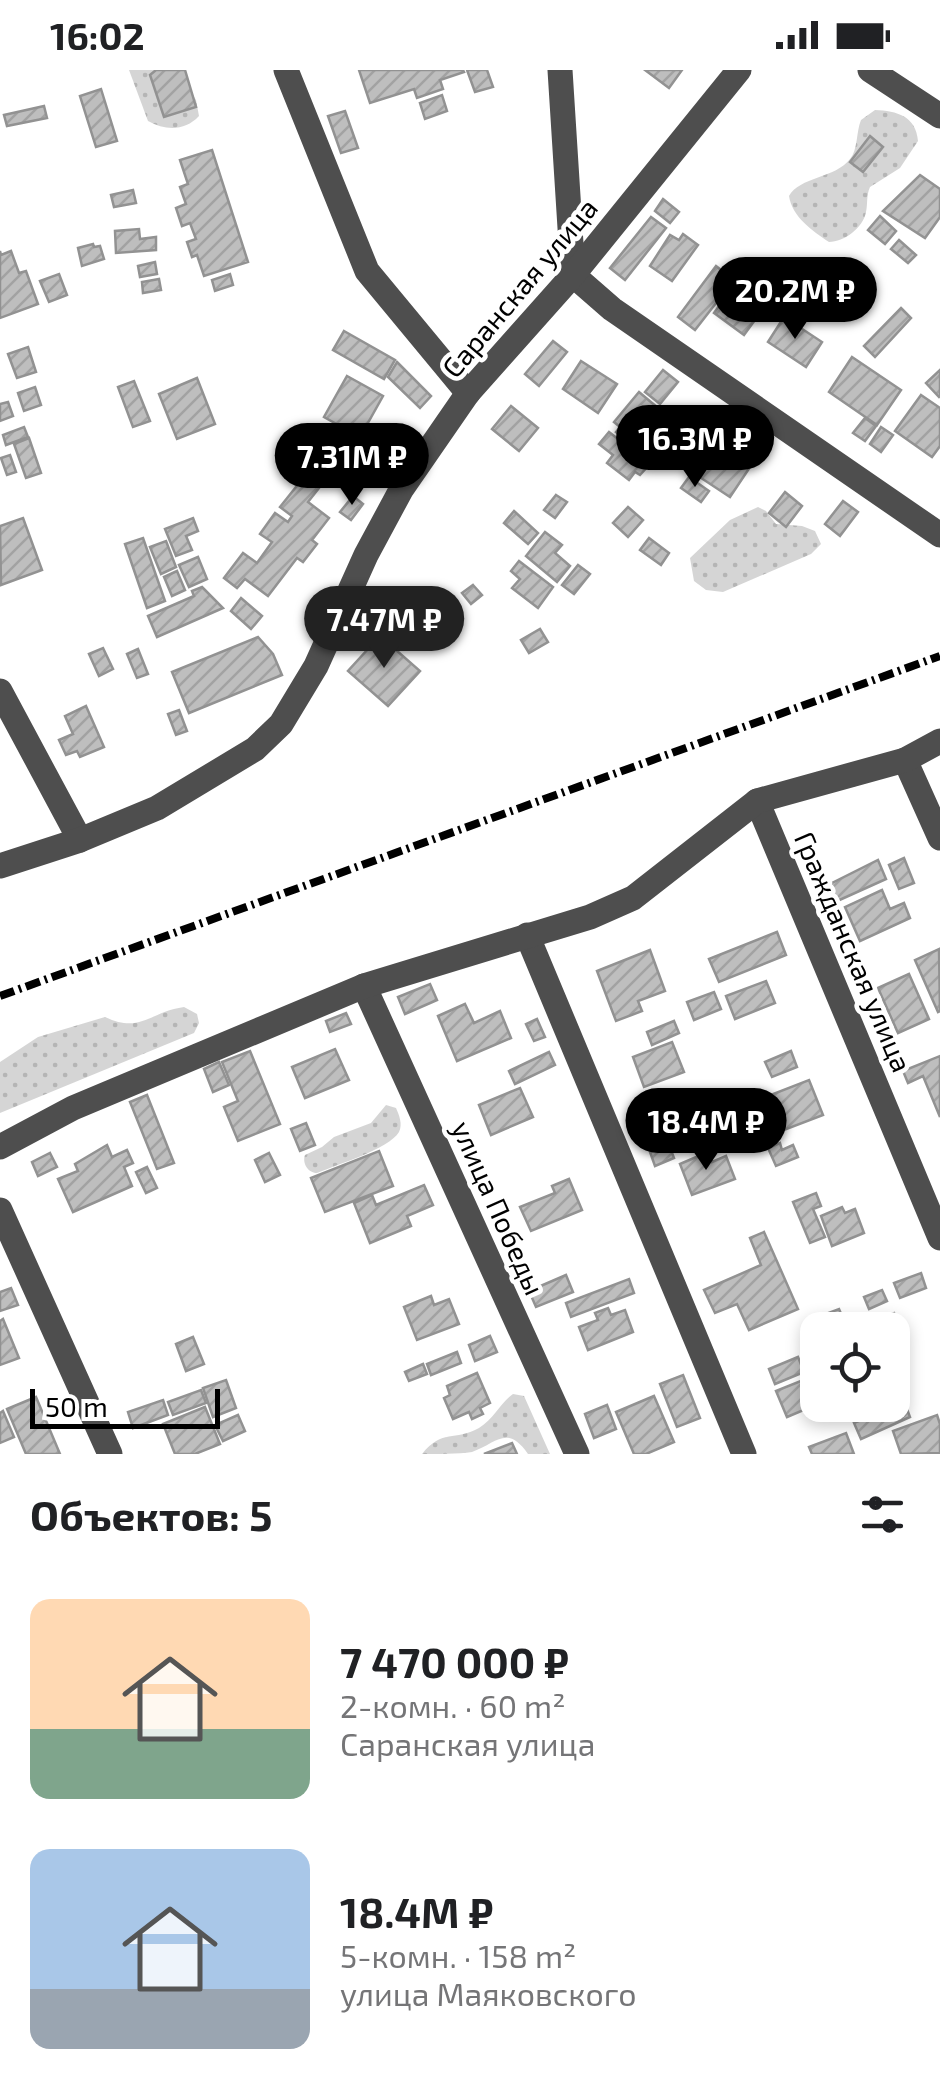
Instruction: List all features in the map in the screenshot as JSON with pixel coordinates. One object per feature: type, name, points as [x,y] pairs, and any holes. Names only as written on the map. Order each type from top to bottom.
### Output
[{"type":"street","points":[[286,70],[368,271],[468,393]]},
{"type":"street","points":[[560,70],[573,275],[612,309],[940,536]]},
{"type":"street","name":"Саранская улица","points":[[0,866],[80,840],[157,808],[255,749],[281,724],[316,666],[366,554],[401,490],[468,393],[573,275],[739,70]]},
{"type":"street","points":[[870,70],[940,116]]},
{"type":"street","points":[[0,691],[80,840]]},
{"type":"street","points":[[0,1146],[72,1108],[364,986],[590,918],[633,898],[757,801],[905,760],[940,741]]},
{"type":"street","points":[[905,760],[940,838]]},
{"type":"street","name":"Гражданская улица","points":[[757,801],[940,1238]]},
{"type":"street","points":[[526,936],[744,1454]]},
{"type":"street","name":"улица Победы","points":[[364,986],[577,1454]]},
{"type":"street","points":[[0,1210],[110,1454]]},
{"type":"shaded area","points":[[129,70],[177,70],[196,100],[199,116],[188,125],[175,128],[148,121]]},
{"type":"shaded area","points":[[875,110],[904,116],[914,126],[918,141],[900,168],[870,187],[867,209],[857,229],[841,240],[829,242],[799,217],[789,196],[801,185],[836,170],[850,159],[861,120]]},
{"type":"shaded area","points":[[758,507],[776,524],[815,531],[821,544],[811,554],[723,592],[706,590],[694,581],[690,558],[730,520]]},
{"type":"shaded area","points":[[184,1007],[197,1014],[199,1023],[194,1033],[0,1113],[0,1062],[38,1037],[105,1017],[137,1023]]},
{"type":"shaded area","points":[[386,1105],[396,1108],[400,1120],[399,1132],[393,1138],[317,1173],[306,1167],[305,1155],[334,1137],[371,1123]]},
{"type":"shaded area","points":[[513,1394],[524,1396],[550,1454],[528,1454],[514,1440],[502,1438],[472,1452],[422,1454],[436,1441],[479,1428]]},
{"type":"building","points":[[156,70],[185,70],[196,107],[164,117],[150,75]]},
{"type":"building","points":[[359,70],[464,72],[440,80],[443,89],[417,98],[414,89],[370,103]]},
{"type":"building","points":[[467,70],[487,70],[493,87],[475,92]]},
{"type":"building","points":[[645,70],[682,70],[669,88]]},
{"type":"building","points":[[101,89],[117,141],[96,147],[80,96]]},
{"type":"building","points":[[442,95],[447,111],[425,119],[420,103]]},
{"type":"building","points":[[44,106],[47,118],[7,126],[4,115]]},
{"type":"building","points":[[345,111],[358,148],[341,153],[328,116]]},
{"type":"building","points":[[870,136],[883,147],[863,172],[850,162]]},
{"type":"building","points":[[212,150],[248,262],[204,276],[197,255],[192,257],[187,242],[196,239],[190,223],[182,226],[176,208],[186,204],[180,187],[188,184],[180,160]]},
{"type":"building","points":[[920,175],[940,189],[940,217],[925,238],[883,211]]},
{"type":"building","points":[[133,190],[136,203],[114,207],[111,195]]},
{"type":"building","points":[[663,199],[679,212],[670,223],[655,211]]},
{"type":"building","points":[[880,216],[896,231],[885,244],[868,230]]},
{"type":"building","points":[[651,217],[666,228],[625,280],[610,268]]},
{"type":"building","points":[[139,229],[140,239],[156,237],[156,250],[116,253],[115,231]]},
{"type":"building","points":[[683,234],[698,245],[672,281],[650,266],[670,235],[679,240]]},
{"type":"building","points":[[899,240],[916,255],[908,263],[891,249]]},
{"type":"building","points":[[100,246],[104,259],[82,266],[78,248]]},
{"type":"building","points":[[0,251],[1,255],[11,251],[19,273],[26,271],[38,304],[0,318]]},
{"type":"building","points":[[155,262],[157,274],[140,277],[138,266]]},
{"type":"building","points":[[716,266],[734,280],[695,330],[678,317]]},
{"type":"building","points":[[59,274],[67,295],[49,302],[40,281]]},
{"type":"building","points":[[230,274],[233,285],[215,291],[212,280]]},
{"type":"building","points":[[159,279],[161,290],[143,293],[142,282]]},
{"type":"building","points":[[738,280],[768,302],[744,335],[714,313]]},
{"type":"building","points":[[901,308],[911,318],[875,357],[864,346]]},
{"type":"building","points":[[784,317],[822,342],[806,367],[768,342]]},
{"type":"building","points":[[344,331],[395,360],[384,379],[333,350]]},
{"type":"building","points":[[553,341],[567,352],[539,386],[525,374]]},
{"type":"building","points":[[28,347],[36,372],[17,378],[8,354]]},
{"type":"building","points":[[852,357],[901,390],[877,425],[829,392]]},
{"type":"building","points":[[581,361],[617,384],[598,413],[563,389]]},
{"type":"building","points":[[397,362],[431,396],[420,408],[388,377]]},
{"type":"building","points":[[663,370],[678,382],[660,404],[645,392]]},
{"type":"building","points":[[940,370],[940,396],[939,397],[926,383]]},
{"type":"building","points":[[347,376],[383,396],[360,437],[324,417]]},
{"type":"building","points":[[197,378],[215,424],[177,439],[159,394]]},
{"type":"building","points":[[134,381],[150,421],[133,427],[118,387]]},
{"type":"building","points":[[35,387],[41,405],[24,411],[18,393]]},
{"type":"building","points":[[639,392],[683,429],[657,459],[643,448],[640,452],[616,432],[620,427],[614,422]]},
{"type":"building","points":[[921,395],[940,408],[940,446],[932,457],[895,431]]},
{"type":"building","points":[[8,402],[13,416],[0,421],[0,404]]},
{"type":"building","points":[[511,406],[538,428],[519,451],[492,429]]},
{"type":"building","points":[[865,418],[876,426],[865,441],[853,433]]},
{"type":"building","points":[[24,427],[28,437],[6,445],[3,435]]},
{"type":"building","points":[[881,427],[893,435],[881,452],[870,444]]},
{"type":"building","points":[[609,432],[650,464],[640,475],[635,472],[629,480],[607,463],[613,455],[599,444]]},
{"type":"building","points":[[29,438],[41,473],[26,478],[14,444]]},
{"type":"building","points":[[725,440],[735,446],[730,454],[750,467],[730,497],[692,472],[712,441],[721,447]]},
{"type":"building","points":[[10,455],[16,472],[7,475],[1,458]]},
{"type":"building","points":[[304,477],[319,488],[308,502],[329,518],[312,540],[317,544],[303,562],[297,558],[268,596],[245,579],[237,588],[224,578],[243,553],[257,563],[272,542],[260,534],[275,513],[288,522],[292,516],[280,507]]},
{"type":"building","points":[[689,477],[709,491],[701,502],[681,488]]},
{"type":"building","points":[[785,492],[802,506],[786,527],[769,513]]},
{"type":"building","points":[[556,495],[567,502],[555,518],[544,510]]},
{"type":"building","points":[[353,496],[363,504],[351,520],[340,512]]},
{"type":"building","points":[[843,501],[858,512],[840,536],[825,524]]},
{"type":"building","points":[[628,507],[643,520],[628,537],[613,523]]},
{"type":"building","points":[[514,511],[538,533],[528,544],[504,523]]},
{"type":"building","points":[[23,518],[42,570],[1,585],[0,526]]},
{"type":"building","points":[[193,518],[198,531],[186,536],[192,550],[176,556],[165,529]]},
{"type":"building","points":[[545,532],[562,545],[555,553],[570,566],[557,582],[526,556]]},
{"type":"building","points":[[143,538],[165,601],[147,608],[125,544]]},
{"type":"building","points":[[649,538],[669,553],[661,565],[640,550]]},
{"type":"building","points":[[166,541],[176,567],[161,574],[150,547]]},
{"type":"building","points":[[198,557],[207,579],[189,587],[179,565]]},
{"type":"building","points":[[519,561],[553,587],[538,608],[512,588],[520,579],[511,571]]},
{"type":"building","points":[[578,565],[590,574],[574,594],[562,585]]},
{"type":"building","points":[[177,571],[185,590],[172,596],[164,577]]},
{"type":"building","points":[[473,585],[482,595],[471,604],[462,593]]},
{"type":"building","points":[[202,587],[223,608],[157,637],[148,616],[194,596],[192,591]]},
{"type":"building","points":[[241,598],[262,616],[251,629],[231,611]]},
{"type":"building","points":[[540,629],[548,642],[529,653],[521,640]]},
{"type":"building","points":[[380,636],[420,671],[388,706],[348,671]]},
{"type":"building","points":[[258,637],[273,654],[282,675],[189,713],[172,672]]},
{"type":"building","points":[[103,648],[113,669],[99,676],[89,654]]},
{"type":"building","points":[[138,649],[148,674],[137,678],[127,654]]},
{"type":"building","points":[[86,706],[104,747],[80,757],[77,751],[66,755],[59,740],[73,734],[65,716]]},
{"type":"building","points":[[179,710],[187,731],[176,735],[168,714]]},
{"type":"building","points":[[904,858],[914,883],[899,889],[889,865]]},
{"type":"building","points":[[878,860],[886,879],[835,902],[833,898],[824,902],[818,890]]},
{"type":"building","points":[[882,890],[890,909],[904,903],[910,918],[860,941],[845,907]]},
{"type":"building","points":[[777,932],[786,955],[719,982],[709,959]]},
{"type":"building","points":[[939,949],[940,1011],[938,1012],[915,960]]},
{"type":"building","points":[[650,950],[665,991],[638,1001],[642,1011],[616,1021],[597,971]]},
{"type":"building","points":[[909,974],[929,1019],[898,1033],[878,988]]},
{"type":"building","points":[[766,981],[775,1003],[735,1019],[726,996]]},
{"type":"building","points":[[430,984],[437,1000],[405,1014],[398,997]]},
{"type":"building","points":[[714,992],[721,1009],[694,1020],[687,1002]]},
{"type":"building","points":[[465,1004],[474,1023],[500,1011],[511,1038],[457,1061],[438,1016]]},
{"type":"building","points":[[346,1013],[351,1024],[330,1032],[326,1021]]},
{"type":"building","points":[[537,1019],[545,1037],[534,1041],[526,1024]]},
{"type":"building","points":[[674,1021],[679,1033],[652,1045],[647,1032]]},
{"type":"building","points":[[672,1042],[684,1072],[644,1087],[633,1057]]},
{"type":"building","points":[[335,1049],[349,1080],[305,1098],[292,1067]]},
{"type":"building","points":[[250,1051],[280,1124],[238,1141],[224,1107],[238,1101],[222,1062]]},
{"type":"building","points":[[791,1051],[797,1067],[772,1077],[765,1062]]},
{"type":"building","points":[[549,1052],[555,1065],[515,1084],[509,1071]]},
{"type":"building","points":[[940,1056],[940,1117],[923,1076],[908,1083],[903,1071]]},
{"type":"building","points":[[219,1062],[229,1085],[213,1092],[204,1069]]},
{"type":"building","points":[[809,1080],[823,1115],[771,1135],[758,1100]]},
{"type":"building","points":[[520,1088],[533,1117],[491,1135],[479,1105]]},
{"type":"building","points":[[147,1095],[174,1163],[157,1169],[130,1102]]},
{"type":"building","points":[[306,1123],[315,1145],[300,1151],[291,1129]]},
{"type":"building","points":[[780,1143],[782,1150],[793,1145],[798,1157],[776,1166],[768,1148]]},
{"type":"building","points":[[107,1145],[112,1157],[127,1150],[133,1163],[124,1167],[132,1186],[73,1212],[58,1179],[78,1171],[75,1164]]},
{"type":"building","points":[[669,1145],[674,1158],[655,1166],[650,1152]]},
{"type":"building","points":[[379,1151],[393,1186],[325,1212],[311,1178]]},
{"type":"building","points":[[708,1152],[712,1162],[726,1156],[735,1179],[692,1195],[680,1164]]},
{"type":"building","points":[[50,1153],[57,1167],[38,1176],[32,1162]]},
{"type":"building","points":[[269,1153],[280,1175],[265,1182],[255,1160]]},
{"type":"building","points":[[147,1167],[157,1188],[146,1193],[136,1172]]},
{"type":"building","points":[[569,1179],[582,1210],[531,1231],[520,1207],[555,1193],[552,1186]]},
{"type":"building","points":[[424,1185],[433,1205],[407,1216],[411,1226],[370,1243],[354,1203],[372,1195],[376,1205]]},
{"type":"building","points":[[816,1193],[821,1206],[813,1209],[825,1237],[810,1243],[793,1202]]},
{"type":"building","points":[[842,1207],[845,1213],[855,1209],[864,1233],[832,1246],[821,1216]]},
{"type":"building","points":[[764,1232],[798,1309],[749,1330],[737,1304],[715,1313],[704,1290],[761,1265],[750,1238]]},
{"type":"building","points":[[921,1273],[926,1288],[900,1298],[894,1283]]},
{"type":"building","points":[[566,1275],[573,1292],[536,1307],[529,1291]]},
{"type":"building","points":[[629,1279],[634,1293],[571,1317],[566,1303]]},
{"type":"building","points":[[11,1288],[18,1305],[0,1311],[0,1292]]},
{"type":"building","points":[[882,1290],[887,1301],[869,1309],[864,1297]]},
{"type":"building","points":[[431,1296],[434,1305],[449,1299],[459,1324],[417,1340],[404,1307]]},
{"type":"building","points":[[608,1308],[611,1315],[625,1310],[633,1332],[588,1350],[579,1327],[598,1320],[595,1313]]},
{"type":"building","points":[[3,1319],[19,1358],[0,1365],[0,1321]]},
{"type":"building","points":[[490,1336],[497,1352],[475,1361],[469,1345]]},
{"type":"building","points":[[193,1337],[204,1364],[186,1371],[176,1344]]},
{"type":"building","points":[[457,1352],[461,1363],[431,1375],[427,1364]]},
{"type":"building","points":[[798,1357],[800,1362],[800,1374],[775,1384],[769,1369]]},
{"type":"building","points":[[423,1364],[427,1374],[409,1381],[405,1372]]},
{"type":"building","points":[[477,1373],[490,1403],[480,1408],[483,1414],[472,1419],[469,1412],[453,1419],[444,1398],[450,1395],[447,1386]]},
{"type":"building","points":[[683,1375],[700,1418],[677,1427],[660,1384]]},
{"type":"building","points":[[226,1380],[236,1408],[213,1417],[203,1388]]},
{"type":"building","points":[[800,1381],[800,1412],[787,1417],[776,1391]]},
{"type":"building","points":[[201,1390],[206,1403],[173,1415],[168,1402]]},
{"type":"building","points":[[654,1396],[674,1442],[646,1454],[634,1454],[616,1412]]},
{"type":"building","points":[[36,1397],[60,1454],[26,1454],[7,1409]]},
{"type":"building","points":[[163,1400],[168,1415],[133,1428],[128,1412]]},
{"type":"building","points":[[607,1405],[616,1429],[594,1438],[585,1414]]},
{"type":"building","points":[[205,1407],[220,1444],[195,1454],[175,1454],[163,1424]]},
{"type":"building","points":[[3,1411],[14,1437],[0,1443],[0,1413]]},
{"type":"building","points":[[238,1415],[245,1431],[223,1441],[215,1425]]},
{"type":"building","points":[[937,1415],[940,1453],[901,1454],[893,1431]]},
{"type":"building","points":[[856,1422],[899,1422],[861,1439]]},
{"type":"building","points":[[846,1433],[854,1454],[812,1454],[809,1447]]},
{"type":"building","points":[[512,1443],[517,1454],[484,1454]]},
{"type":"railway","points":[[0,996],[940,656]]}]
